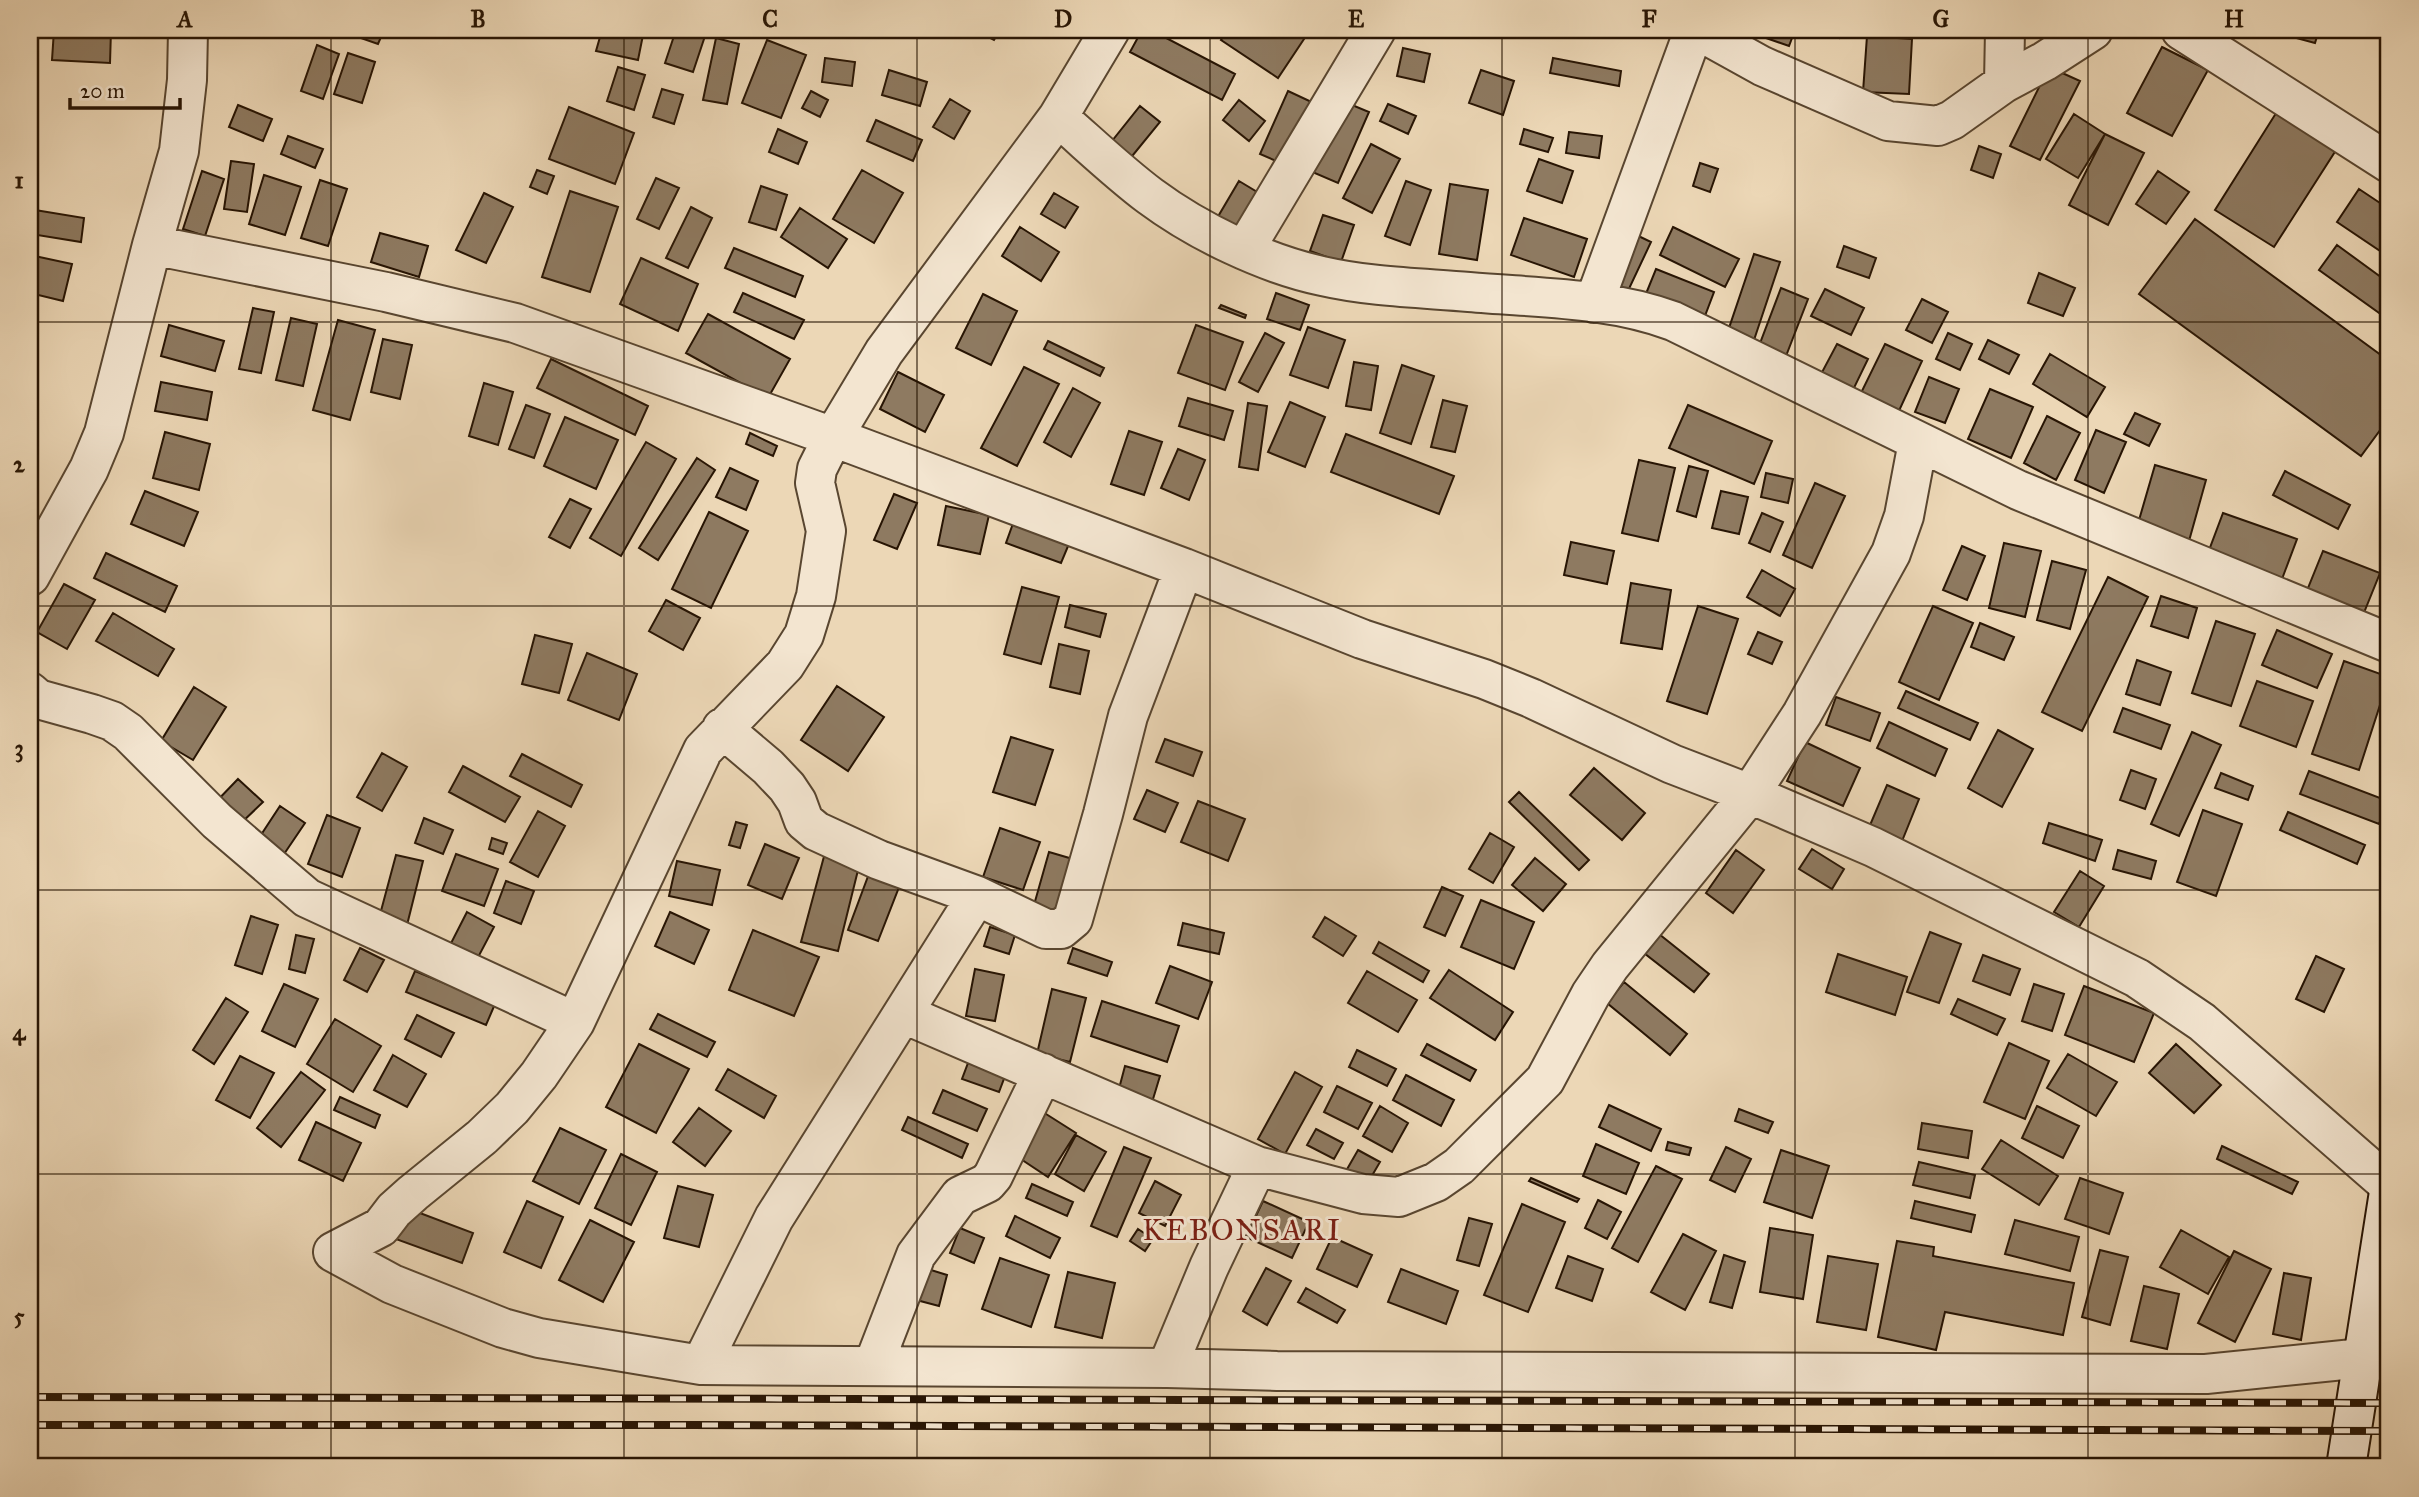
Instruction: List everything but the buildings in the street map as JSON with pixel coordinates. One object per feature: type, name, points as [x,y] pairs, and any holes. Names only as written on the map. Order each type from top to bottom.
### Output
[{"type":"street","points":[[30,576],[89,468],[104,433],[152,245],[179,152],[187,80],[188,30]]},
{"type":"street","points":[[1110,30],[1058,117],[884,352],[833,437],[817,469],[815,483],[826,531],[816,596],[804,635],[785,665],[703,750],[575,1022],[539,1075],[512,1108],[482,1137],[394,1210],[381,1227],[333,1251],[392,1284],[503,1328],[539,1338],[701,1365],[1278,1371],[2206,1374],[2363,1358]]},
{"type":"street","points":[[1245,249],[1376,30]]},
{"type":"street","points":[[1594,303],[1695,30],[1762,66],[1888,121],[1938,126],[1952,120],[2004,83],[2093,30]]},
{"type":"street","points":[[2004,83],[2005,30]]},
{"type":"street","points":[[2181,30],[2389,163]]},
{"type":"street","points":[[1058,117],[1151,196],[1206,230],[1292,268],[1360,283],[1594,303],[1651,313],[1673,321],[1919,442],[2093,522],[2389,643]]},
{"type":"street","points":[[152,245],[386,292],[514,323],[833,437],[1184,568],[1363,639],[1484,679],[1672,764],[1750,794],[1895,857],[2137,978],[2202,1022],[2389,1185]]},
{"type":"street","points":[[904,1014],[1257,1166],[1363,1194],[1399,1197],[1436,1182],[1459,1166],[1545,1080],[1584,1006],[1610,966],[1750,794],[1802,714],[1891,553],[1904,516],[1919,442]]},
{"type":"street","points":[[722,728],[768,766],[788,787],[804,821],[816,831],[879,860],[975,895],[1046,929],[1061,929],[1073,919],[1128,716],[1184,568]]},
{"type":"street","points":[[30,692],[38,699],[112,721],[128,732],[217,821],[307,898],[575,1022]]},
{"type":"street","points":[[701,1365],[774,1218],[904,1014],[975,895]]},
{"type":"street","points":[[873,1366],[916,1255],[960,1196],[987,1183],[993,1176],[1044,1073]]},
{"type":"street","points":[[1167,1368],[1209,1267],[1257,1166]]},
{"type":"street","points":[[2346,1467],[2389,1192]]},
{"type":"railway","points":[[30,1397],[2389,1403]]},
{"type":"railway","points":[[30,1425],[2389,1431]]},
{"type":"district","name":"KEBONSARI","points":[[1242,1230]]}]
